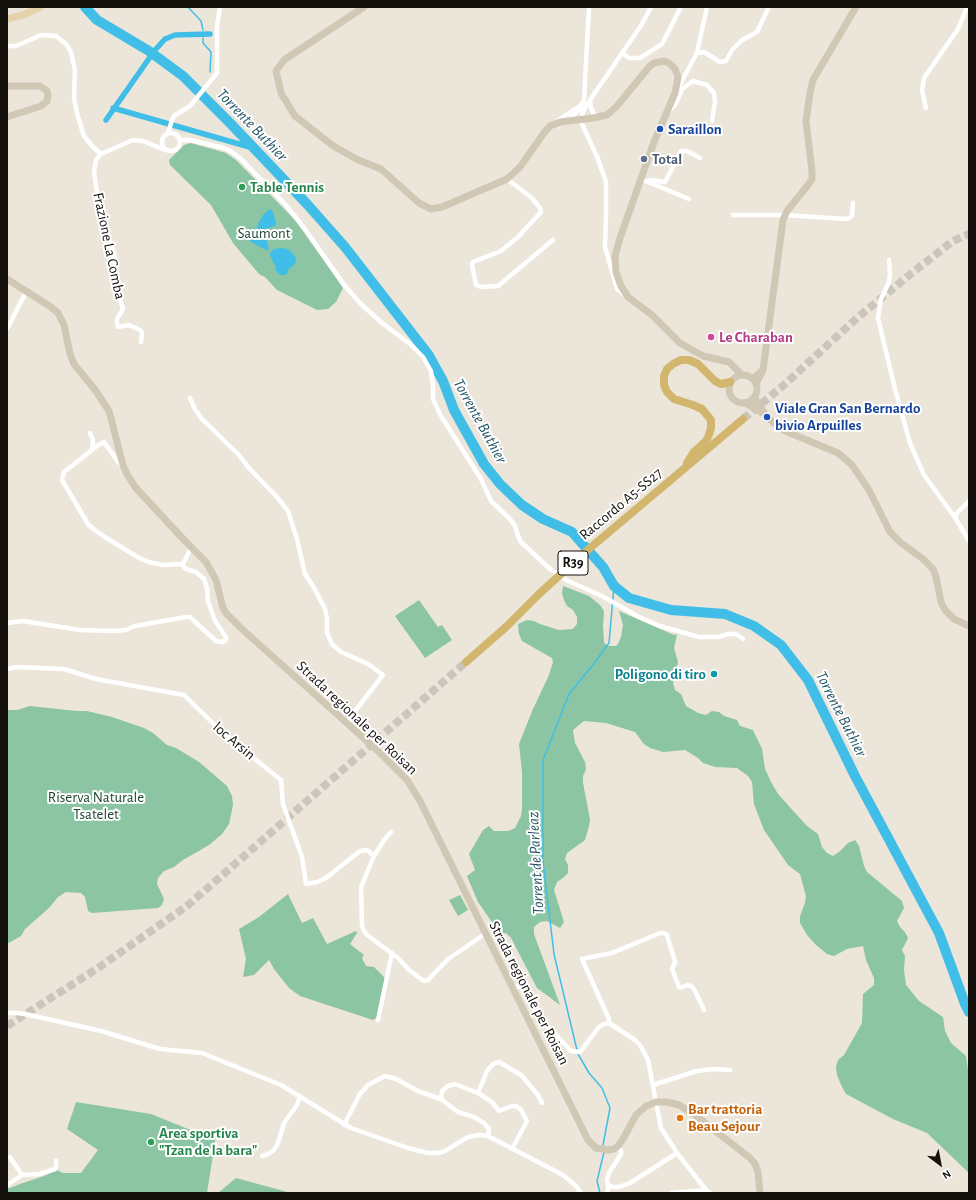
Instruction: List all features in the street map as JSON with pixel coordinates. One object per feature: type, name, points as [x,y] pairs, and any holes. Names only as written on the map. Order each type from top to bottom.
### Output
[{"type":"highway","points":[[682,470],[694,452],[706,441],[711,428],[711,420],[702,409],[674,399],[667,392],[664,385],[664,376],[667,369],[681,360],[689,360],[698,364],[715,381],[721,384],[732,380]]},
{"type":"highway","name":"Raccordo A5-SS27","points":[[466,662],[506,627],[567,568],[743,419]]},
{"type":"main road","points":[[7,20],[41,7]]},
{"type":"main road","points":[[364,7],[292,53],[284,60],[276,71],[281,94],[295,116],[332,145],[356,159],[380,169],[419,203],[428,208],[442,208],[507,179],[520,167],[550,126],[567,121],[606,115],[617,106],[649,67],[654,63],[664,61],[669,63],[675,69],[678,77],[675,93],[665,116],[645,180],[620,238],[615,264],[618,280],[628,297],[652,315],[680,343],[703,356],[725,361],[734,366],[742,375],[751,378],[756,384]]},
{"type":"main road","points":[[745,403],[754,397],[756,384],[763,370],[783,220],[785,215],[812,179],[806,121],[810,93],[814,80],[856,7]]},
{"type":"main road","points":[[7,86],[40,86],[47,91],[48,95],[46,101],[41,106],[7,116]]},
{"type":"main road","name":"Strada regionale per Roisan","points":[[7,278],[26,292],[55,309],[61,319],[74,364],[96,391],[109,411],[123,465],[135,487],[191,548],[206,562],[213,572],[223,608],[230,617],[399,770],[408,780],[420,801],[588,1140],[596,1148],[614,1149],[618,1146]]},
{"type":"main road","points":[[725,361],[734,372],[729,392],[732,399],[745,403],[766,415]]},
{"type":"main road","points":[[751,378],[757,376],[763,370]]},
{"type":"main road","points":[[732,380],[742,375]]},
{"type":"main road","points":[[754,397],[766,415],[785,431],[838,452],[852,465],[866,485],[890,532],[933,569],[941,602],[945,610],[954,619],[969,626]]},
{"type":"main road","points":[[618,1146],[640,1110],[656,1102],[667,1102],[679,1105],[743,1151],[755,1164],[758,1172],[760,1193]]},
{"type":"street","points":[[165,150],[162,145],[162,139],[168,133],[172,120],[178,112],[190,106],[216,72],[217,26],[220,7]]},
{"type":"street","points":[[550,126],[581,105],[584,100],[588,7]]},
{"type":"street","points":[[628,297],[617,289],[605,247],[606,182],[598,159],[582,124],[582,114],[651,7]]},
{"type":"street","points":[[622,53],[629,58],[640,58],[662,44],[681,7]]},
{"type":"street","points":[[675,93],[697,53],[707,7]]},
{"type":"street","points":[[697,53],[704,52],[720,62],[726,61],[732,50],[742,40],[757,32],[769,7]]},
{"type":"street","points":[[926,108],[922,90],[924,78],[958,29],[968,7]]},
{"type":"street","points":[[7,46],[16,46],[41,35],[56,36],[66,44],[71,52],[75,70],[74,99],[84,136],[101,154],[133,140],[143,141],[171,152],[177,149],[180,144],[180,140],[174,133],[168,133]]},
{"type":"street","points":[[665,116],[675,104],[682,89],[693,80],[706,85],[714,94],[712,121]]},
{"type":"street","points":[[590,100],[591,108],[594,114],[599,117]]},
{"type":"street","points":[[567,121],[576,115],[590,100]]},
{"type":"street","points":[[180,140],[190,140],[218,146],[232,152],[240,158],[285,204],[305,229],[345,286],[361,304],[382,324],[410,344],[423,357],[431,371],[433,399],[441,416],[481,480],[491,501],[515,526],[521,542],[550,569],[566,580],[604,597],[626,610],[660,626],[699,637],[719,637],[728,634],[736,634],[743,639]]},
{"type":"street","points":[[645,180],[665,182],[682,151],[687,151],[700,158]]},
{"type":"street","name":"Frazione La Comba","points":[[101,154],[96,160],[94,172],[99,207],[114,253],[117,289],[123,309],[117,319],[117,324],[118,327],[129,325],[140,330],[142,333],[141,342]]},
{"type":"street","points":[[507,179],[532,198],[540,208],[541,212],[518,237],[501,251],[473,262],[472,264],[476,285],[481,287],[498,286],[553,240]]},
{"type":"street","points":[[645,180],[690,199]]},
{"type":"street","points":[[733,215],[785,215],[849,218],[852,216],[853,203]]},
{"type":"street","points":[[888,260],[890,274],[889,282],[881,299],[878,318],[910,443],[924,475],[956,519],[969,541]]},
{"type":"street","points":[[7,329],[26,292]]},
{"type":"street","points":[[190,398],[202,419],[239,455],[288,511],[297,539],[305,574],[325,609],[327,633],[332,644],[341,652],[368,664],[383,675],[352,715],[348,724]]},
{"type":"street","points":[[90,433],[93,440],[92,450]]},
{"type":"street","points":[[123,465],[118,462],[104,442],[64,472],[62,480],[88,524],[105,537],[139,558],[149,562],[163,565],[182,564]]},
{"type":"street","points":[[956,519],[956,514],[969,501]]},
{"type":"street","points":[[182,564],[191,548]]},
{"type":"street","points":[[7,623],[23,621],[80,630],[114,631],[190,617],[216,641],[225,641],[226,637],[215,621],[208,601],[207,588],[204,579],[196,572],[186,569],[182,564]]},
{"type":"street","name":"loc Arsin","points":[[7,669],[16,667],[64,669],[96,679],[184,695],[225,735],[282,780],[283,804],[302,857],[306,884],[317,882],[326,878],[360,851],[367,850],[374,856]]},
{"type":"street","points":[[391,832],[374,856],[361,887],[363,930],[367,935],[392,953],[424,981],[428,980],[448,959],[486,934]]},
{"type":"street","points":[[609,1023],[610,1019],[582,959],[612,953],[660,933],[667,935],[674,962],[672,969],[678,987],[680,988],[688,985],[691,986],[694,989],[704,1010]]},
{"type":"street","points":[[378,1020],[392,953]]},
{"type":"street","points":[[514,989],[518,986],[521,987],[537,1015],[569,1049],[574,1052],[580,1052],[599,1027],[609,1023],[640,1045],[648,1060],[661,1128],[708,1192]]},
{"type":"street","points":[[7,1013],[17,1012],[101,1031],[160,1049],[202,1053],[281,1085],[342,1123],[408,1148],[432,1153],[440,1153],[472,1135],[488,1136],[563,1175],[576,1186],[581,1193]]},
{"type":"street","points":[[478,1093],[487,1071],[494,1064],[499,1062],[521,1075],[538,1095],[542,1103]]},
{"type":"street","points":[[653,1085],[697,1071],[713,1069],[730,1070]]},
{"type":"street","points":[[342,1123],[360,1094],[368,1085],[384,1076],[396,1079],[420,1092],[441,1099],[458,1112],[474,1117],[484,1123],[489,1129],[488,1136]]},
{"type":"street","points":[[441,1099],[442,1091],[448,1086],[455,1084],[478,1093],[492,1102],[499,1111],[516,1106],[521,1110],[527,1121],[512,1149]]},
{"type":"street","points":[[262,1156],[274,1150],[278,1144],[284,1123],[297,1104],[300,1096]]},
{"type":"street","points":[[608,1193],[609,1173],[621,1154],[618,1146]]},
{"type":"street","points":[[608,1185],[619,1187],[630,1183],[678,1153]]},
{"type":"street","points":[[10,1157],[22,1175]]},
{"type":"street","points":[[7,1185],[22,1175],[39,1174],[55,1169],[56,1161]]},
{"type":"street","points":[[671,1193],[708,1192]]},
{"type":"green space","name":"Saumont","points":[[191,143],[226,153],[236,160],[295,220],[343,288],[336,302],[328,309],[317,310],[277,290],[265,277],[259,274],[233,243],[211,205],[170,165],[169,160],[184,145]]},
{"type":"green space","points":[[563,586],[589,596],[600,605],[604,611],[604,643],[609,646],[616,646],[621,637],[623,625],[619,611],[674,635],[677,634],[674,648],[678,662],[673,683],[675,690],[681,694],[686,706],[698,713],[706,715],[712,711],[719,712],[724,716],[737,720],[740,726],[753,730],[762,749],[765,769],[778,794],[807,826],[818,834],[822,847],[827,853],[833,856],[848,843],[855,840],[859,846],[867,872],[902,901],[904,908],[897,921],[908,938],[902,950],[905,956],[904,970],[906,985],[919,1001],[943,1017],[945,1031],[951,1043],[966,1056],[969,1077],[969,1173],[927,1133],[893,1119],[846,1094],[837,1075],[836,1067],[838,1060],[844,1055],[862,1023],[863,994],[874,985],[874,978],[866,960],[863,946],[847,949],[834,956],[827,954],[807,935],[800,923],[800,916],[806,896],[800,874],[788,865],[764,830],[754,804],[752,782],[748,776],[737,768],[715,767],[703,763],[685,750],[663,752],[650,748],[644,744],[635,732],[606,723],[584,721],[573,730],[575,743],[585,762],[586,770],[583,776],[583,783],[590,819],[589,826],[585,840],[567,853],[565,859],[568,865],[568,873],[557,882],[554,890],[564,922],[560,928],[547,921],[540,922],[534,927],[534,934],[560,1005],[537,988],[511,938],[506,933],[498,935],[494,925],[478,902],[467,876],[475,870],[469,854],[483,830],[489,826],[494,831],[508,831],[515,828],[521,816],[522,772],[519,744],[549,675],[553,662],[552,658],[522,641],[519,634],[518,624],[527,620],[559,630],[573,629],[577,624],[577,617],[573,610],[567,606],[564,600],[562,593]]},
{"type":"green space","points":[[419,600],[438,627],[442,625],[452,640],[425,658],[395,616]]},
{"type":"green space","name":"Riserva Naturale Tsatelet","points":[[30,706],[87,711],[112,717],[144,728],[153,733],[167,745],[176,748],[199,762],[227,786],[232,796],[233,805],[229,824],[222,834],[209,845],[174,867],[164,871],[158,878],[157,884],[164,899],[162,905],[158,908],[92,913],[88,911],[85,897],[81,893],[66,892],[58,897],[49,908],[25,929],[21,936],[7,944],[7,710],[17,710]]},
{"type":"green space","points":[[288,894],[302,923],[313,918],[327,944],[356,931],[357,933],[350,944],[364,955],[362,958],[366,966],[374,967],[385,978],[378,1016],[373,1020],[300,996],[289,988],[269,960],[254,975],[243,977],[246,959],[239,929],[259,917]]},
{"type":"green space","points":[[460,895],[468,910],[458,916],[449,900]]},
{"type":"green space","name":"Area sportiva \"Tzan de la bara\"","points":[[76,1102],[151,1114],[198,1133],[216,1135],[207,1193],[7,1193],[7,1189],[57,1170],[63,1173],[81,1173],[98,1150],[67,1129]]},
{"type":"green space","points":[[236,1178],[291,1193],[218,1193]]},
{"type":"water","points":[[270,209],[273,212],[276,223],[275,226],[259,230],[262,238],[267,240],[269,249],[266,250],[251,242],[249,239],[255,228],[259,229],[257,226],[263,215]]},
{"type":"water","points":[[274,249],[288,249],[295,256],[296,261],[295,264],[289,269],[287,274],[284,275],[280,275],[277,272],[270,256],[270,253]]},
{"type":"waterway","name":"Torrente Buthier","points":[[85,7],[97,20],[149,51],[183,76],[307,204],[345,247],[428,354],[443,381],[454,410],[484,464],[500,484],[522,505],[543,519],[572,532],[603,567],[614,586],[629,598],[671,610],[725,614],[754,626],[781,645],[808,680],[855,776],[939,933],[969,1012]]},
{"type":"waterway","points":[[188,7],[201,21],[203,30]]},
{"type":"waterway","points":[[106,120],[155,50],[165,39],[175,35],[210,34]]},
{"type":"waterway","points":[[203,38],[203,43],[211,52],[210,72]]},
{"type":"waterway","points":[[113,108],[253,148]]},
{"type":"waterway","name":"Torrent de Parleaz","points":[[577,1050],[554,954],[543,862],[543,760],[569,694],[609,643],[614,586]]},
{"type":"waterway","name":"Torrent de Parleaz","points":[[578,1054],[589,1073],[602,1088],[610,1108],[603,1145]]},
{"type":"waterway","name":"Torrent de Parleaz","points":[[600,1193],[597,1181],[604,1152]]},
{"type":"tunnel","points":[[743,419],[784,385],[857,318],[953,241],[969,234]]},
{"type":"tunnel","points":[[7,1026],[98,968],[187,906],[466,662]]},
{"type":"place","name":"Saraillon","points":[[660,129]]},
{"type":"place","name":"Total","points":[[644,159]]},
{"type":"place","name":"Table Tennis","points":[[242,187]]},
{"type":"place","name":"Le Charaban","points":[[711,337]]},
{"type":"place","name":"Viale Gran San Bernardo bivio Arpuilles","points":[[767,417]]},
{"type":"place","name":"Poligono di tiro","points":[[714,674]]},
{"type":"place","name":"Bar trattoria Beau Sejour","points":[[680,1118]]},
{"type":"place","name":"Area sportiva \"Tzan de la bara\"","points":[[151,1142]]}]
